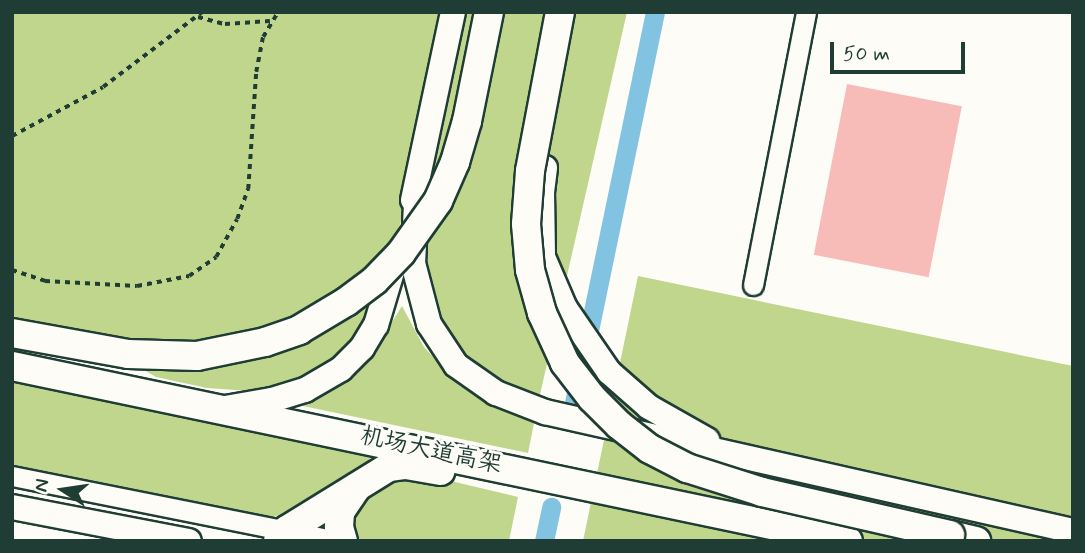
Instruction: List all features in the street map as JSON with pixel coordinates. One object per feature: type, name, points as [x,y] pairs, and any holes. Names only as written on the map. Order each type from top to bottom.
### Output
[{"type":"highway","points":[[12,333],[128,354],[197,356],[265,342],[299,330],[346,303],[375,280],[401,253],[438,201],[455,162],[467,121],[489,12]]},
{"type":"highway","points":[[561,12],[530,171],[528,247],[530,270],[541,313],[565,363],[592,398],[619,425],[650,449],[687,468],[762,492],[976,541]]},
{"type":"highway","name":"机场大道高架","points":[[12,366],[690,505],[849,541]]},
{"type":"highway","points":[[282,536],[368,478],[389,467],[406,465],[582,502],[690,505]]},
{"type":"highway","points":[[343,541],[339,527],[340,512],[353,489],[368,478]]},
{"type":"main road","points":[[225,408],[272,400],[305,390],[341,369],[362,348],[376,325],[417,185],[453,12]]},
{"type":"main road","points":[[571,12],[542,191],[543,257],[565,308],[609,373],[649,407],[683,428],[739,456]]},
{"type":"main road","points":[[417,185],[413,263],[429,324],[456,365],[496,393],[545,412],[1073,531]]},
{"type":"main road","points":[[12,507],[189,541]]},
{"type":"street","points":[[753,285],[806,12]]},
{"type":"street","points":[[12,476],[282,536],[337,541]]},
{"type":"path","points":[[12,136],[103,88],[202,12]]},
{"type":"path","points":[[12,270],[53,282],[146,285],[189,276],[216,257],[227,242],[248,188],[256,72],[263,37],[270,21],[278,12]]},
{"type":"path","points":[[198,17],[225,24],[270,21]]},
{"type":"green space","points":[[12,12],[444,12],[415,167],[381,297],[349,350],[319,374],[285,386],[250,391],[207,388],[156,377],[96,342],[12,325]]},
{"type":"green space","points":[[461,12],[627,12],[539,399],[514,392],[460,352],[449,339],[422,279],[428,177]]},
{"type":"green space","points":[[638,276],[1073,366],[1073,541],[583,541]]},
{"type":"green space","points":[[402,306],[424,347],[459,385],[486,403],[534,423],[528,453],[303,406],[303,402],[380,341]]},
{"type":"green space","points":[[12,381],[363,449],[368,452],[370,459],[364,467],[285,514],[264,519],[12,472]]},
{"type":"green space","points":[[417,473],[518,497],[509,541],[361,541],[351,533],[349,507],[384,478]]},
{"type":"building","points":[[847,84],[962,106],[929,277],[814,255]]},
{"type":"waterway","points":[[574,403],[655,12]]},
{"type":"waterway","points":[[544,541],[551,507]]}]
